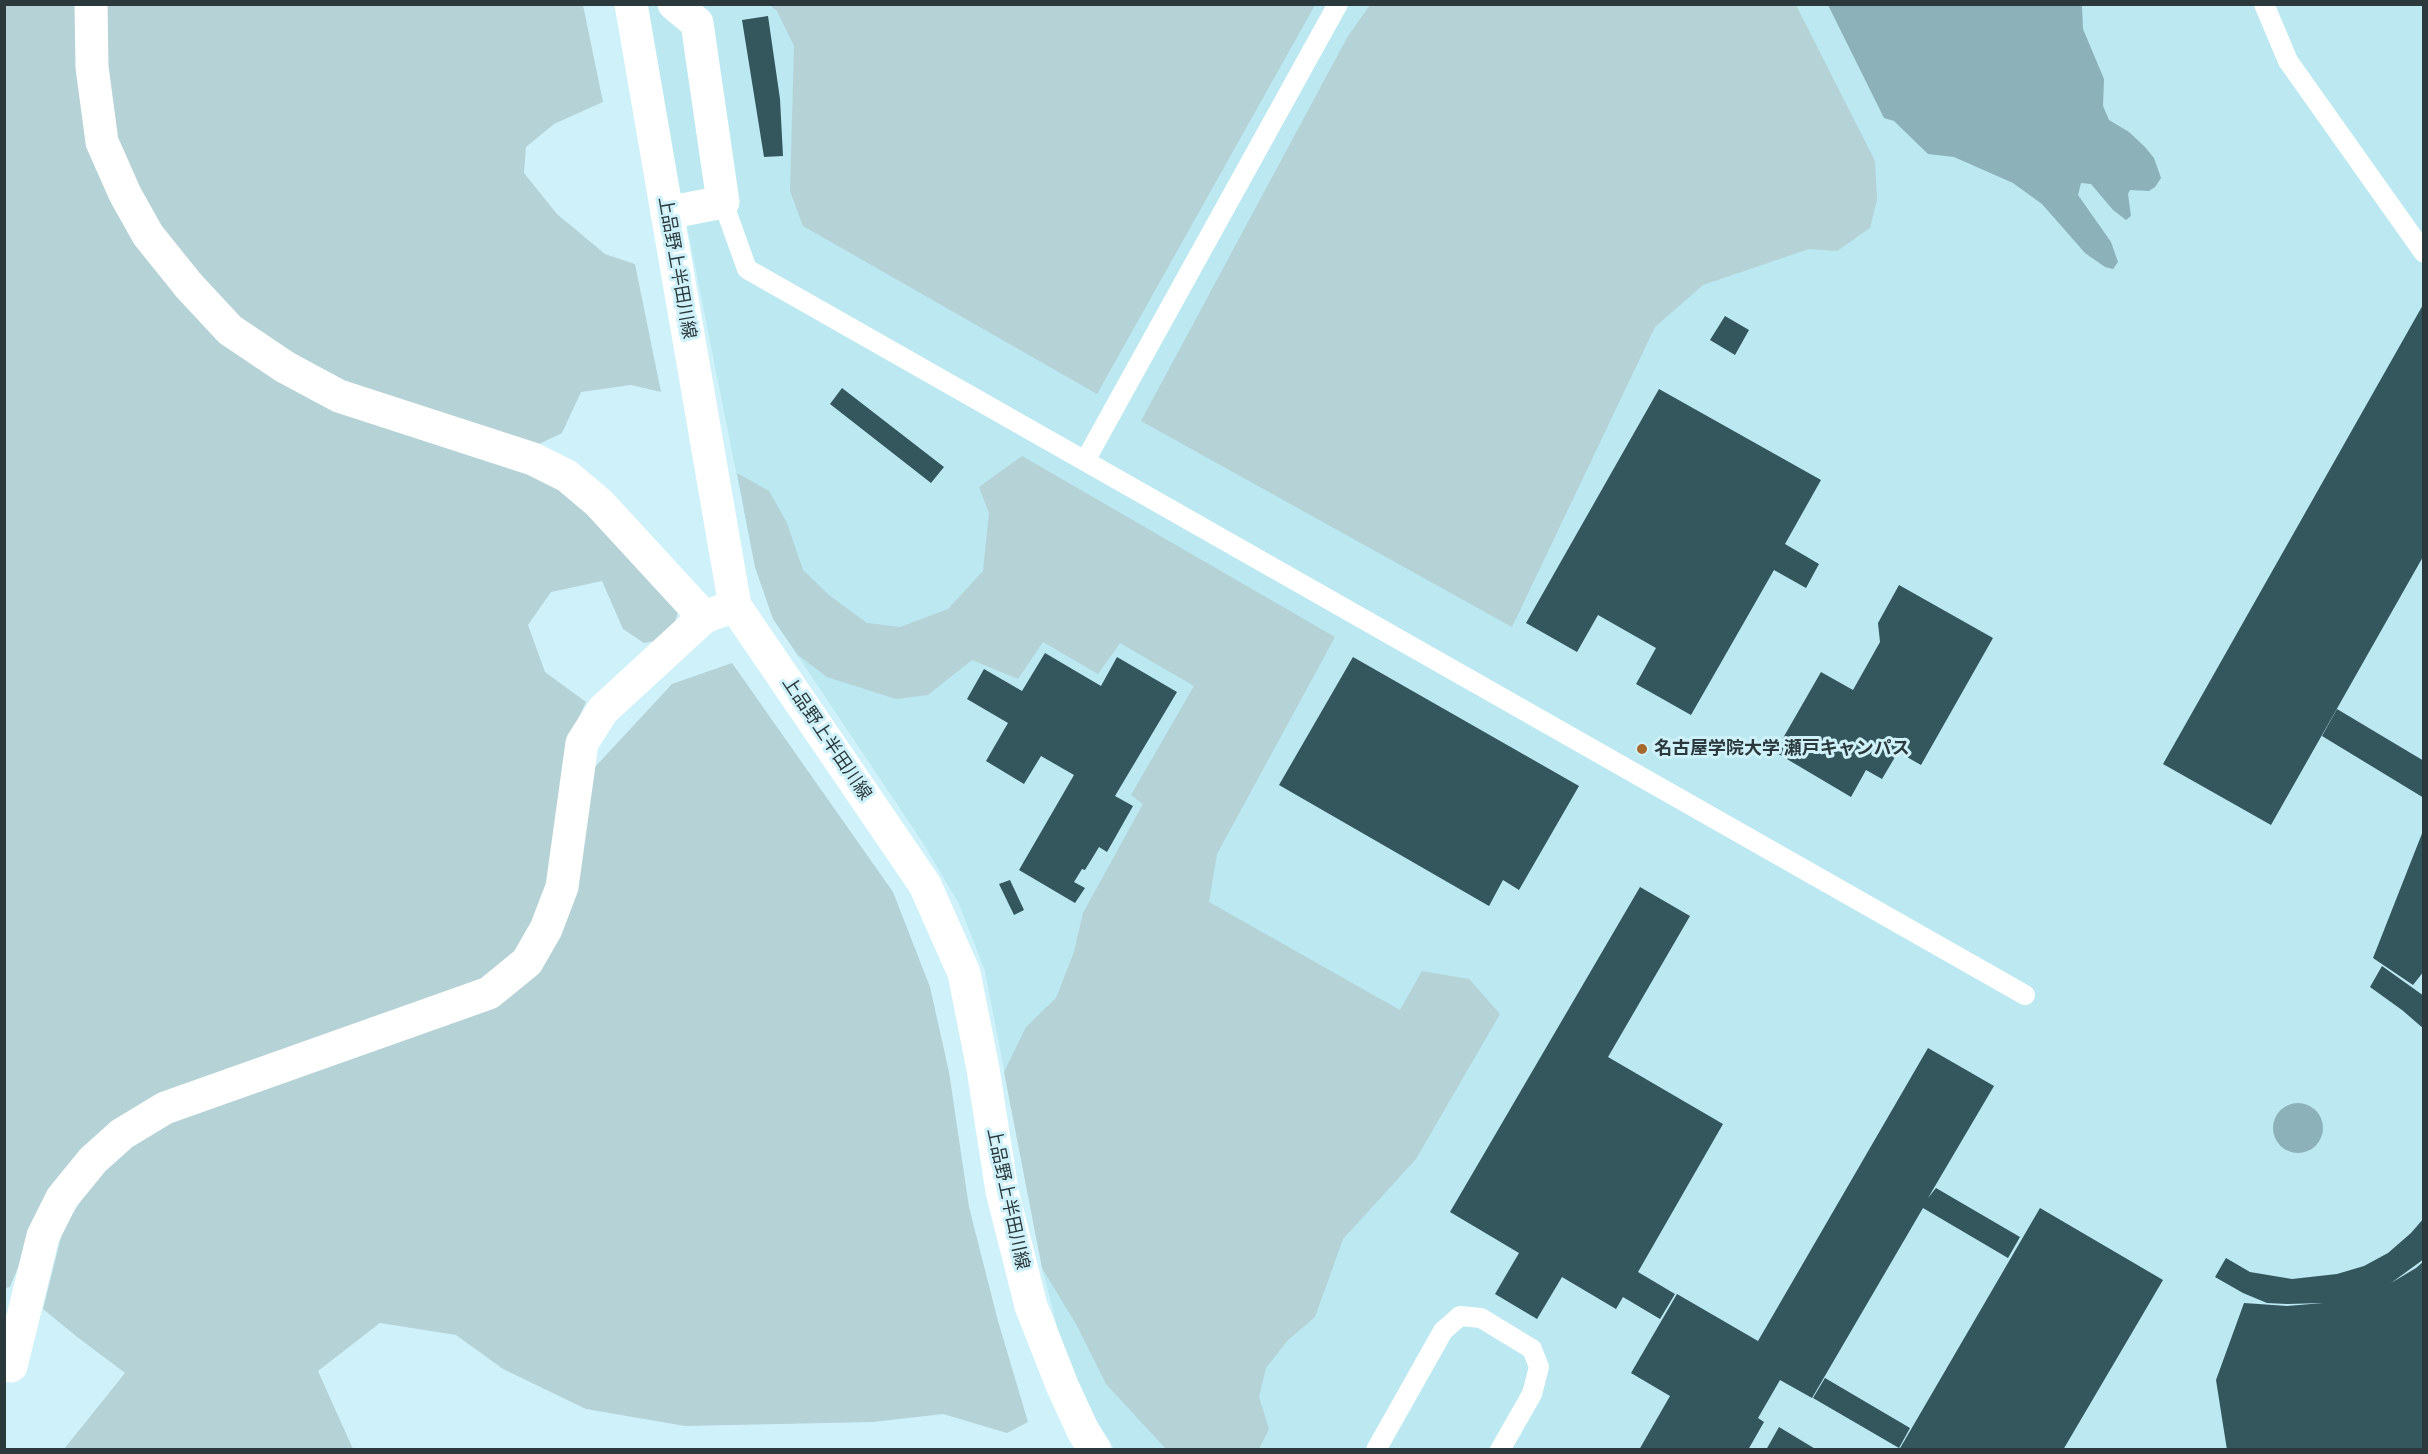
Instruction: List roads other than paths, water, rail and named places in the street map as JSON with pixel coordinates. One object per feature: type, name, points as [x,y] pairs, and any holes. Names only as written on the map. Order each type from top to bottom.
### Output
[{"type":"street","points":[[91,4],[92,67],[102,142],[125,195],[148,235],[189,286],[230,330],[285,367],[339,396],[533,459],[567,476],[599,503],[704,617]]},
{"type":"street","name":"上品野上半田川線","points":[[631,4],[735,606],[924,885],[964,973],[983,1069],[1002,1191],[1031,1306],[1066,1394],[1083,1431],[1095,1449]]},
{"type":"street","points":[[667,213],[723,202],[697,24],[674,4]]},
{"type":"street","points":[[11,1366],[43,1236],[62,1198],[93,1160],[122,1134],[165,1108],[489,993],[527,962],[546,929],[562,887],[582,743],[603,710],[704,617],[735,606]]},
{"type":"lane","points":[[1085,461],[1338,4]]},
{"type":"lane","points":[[2264,4],[2288,61],[2424,253]]},
{"type":"lane","points":[[723,202],[747,268],[2025,995]]},
{"type":"lane","points":[[1376,1449],[1443,1331],[1460,1316],[1481,1317],[1532,1349],[1539,1368],[1532,1394],[1500,1449]]},
{"type":"place","name":"名古屋学院大学 瀬戸キャンパス","points":[[1642,749]]}]
